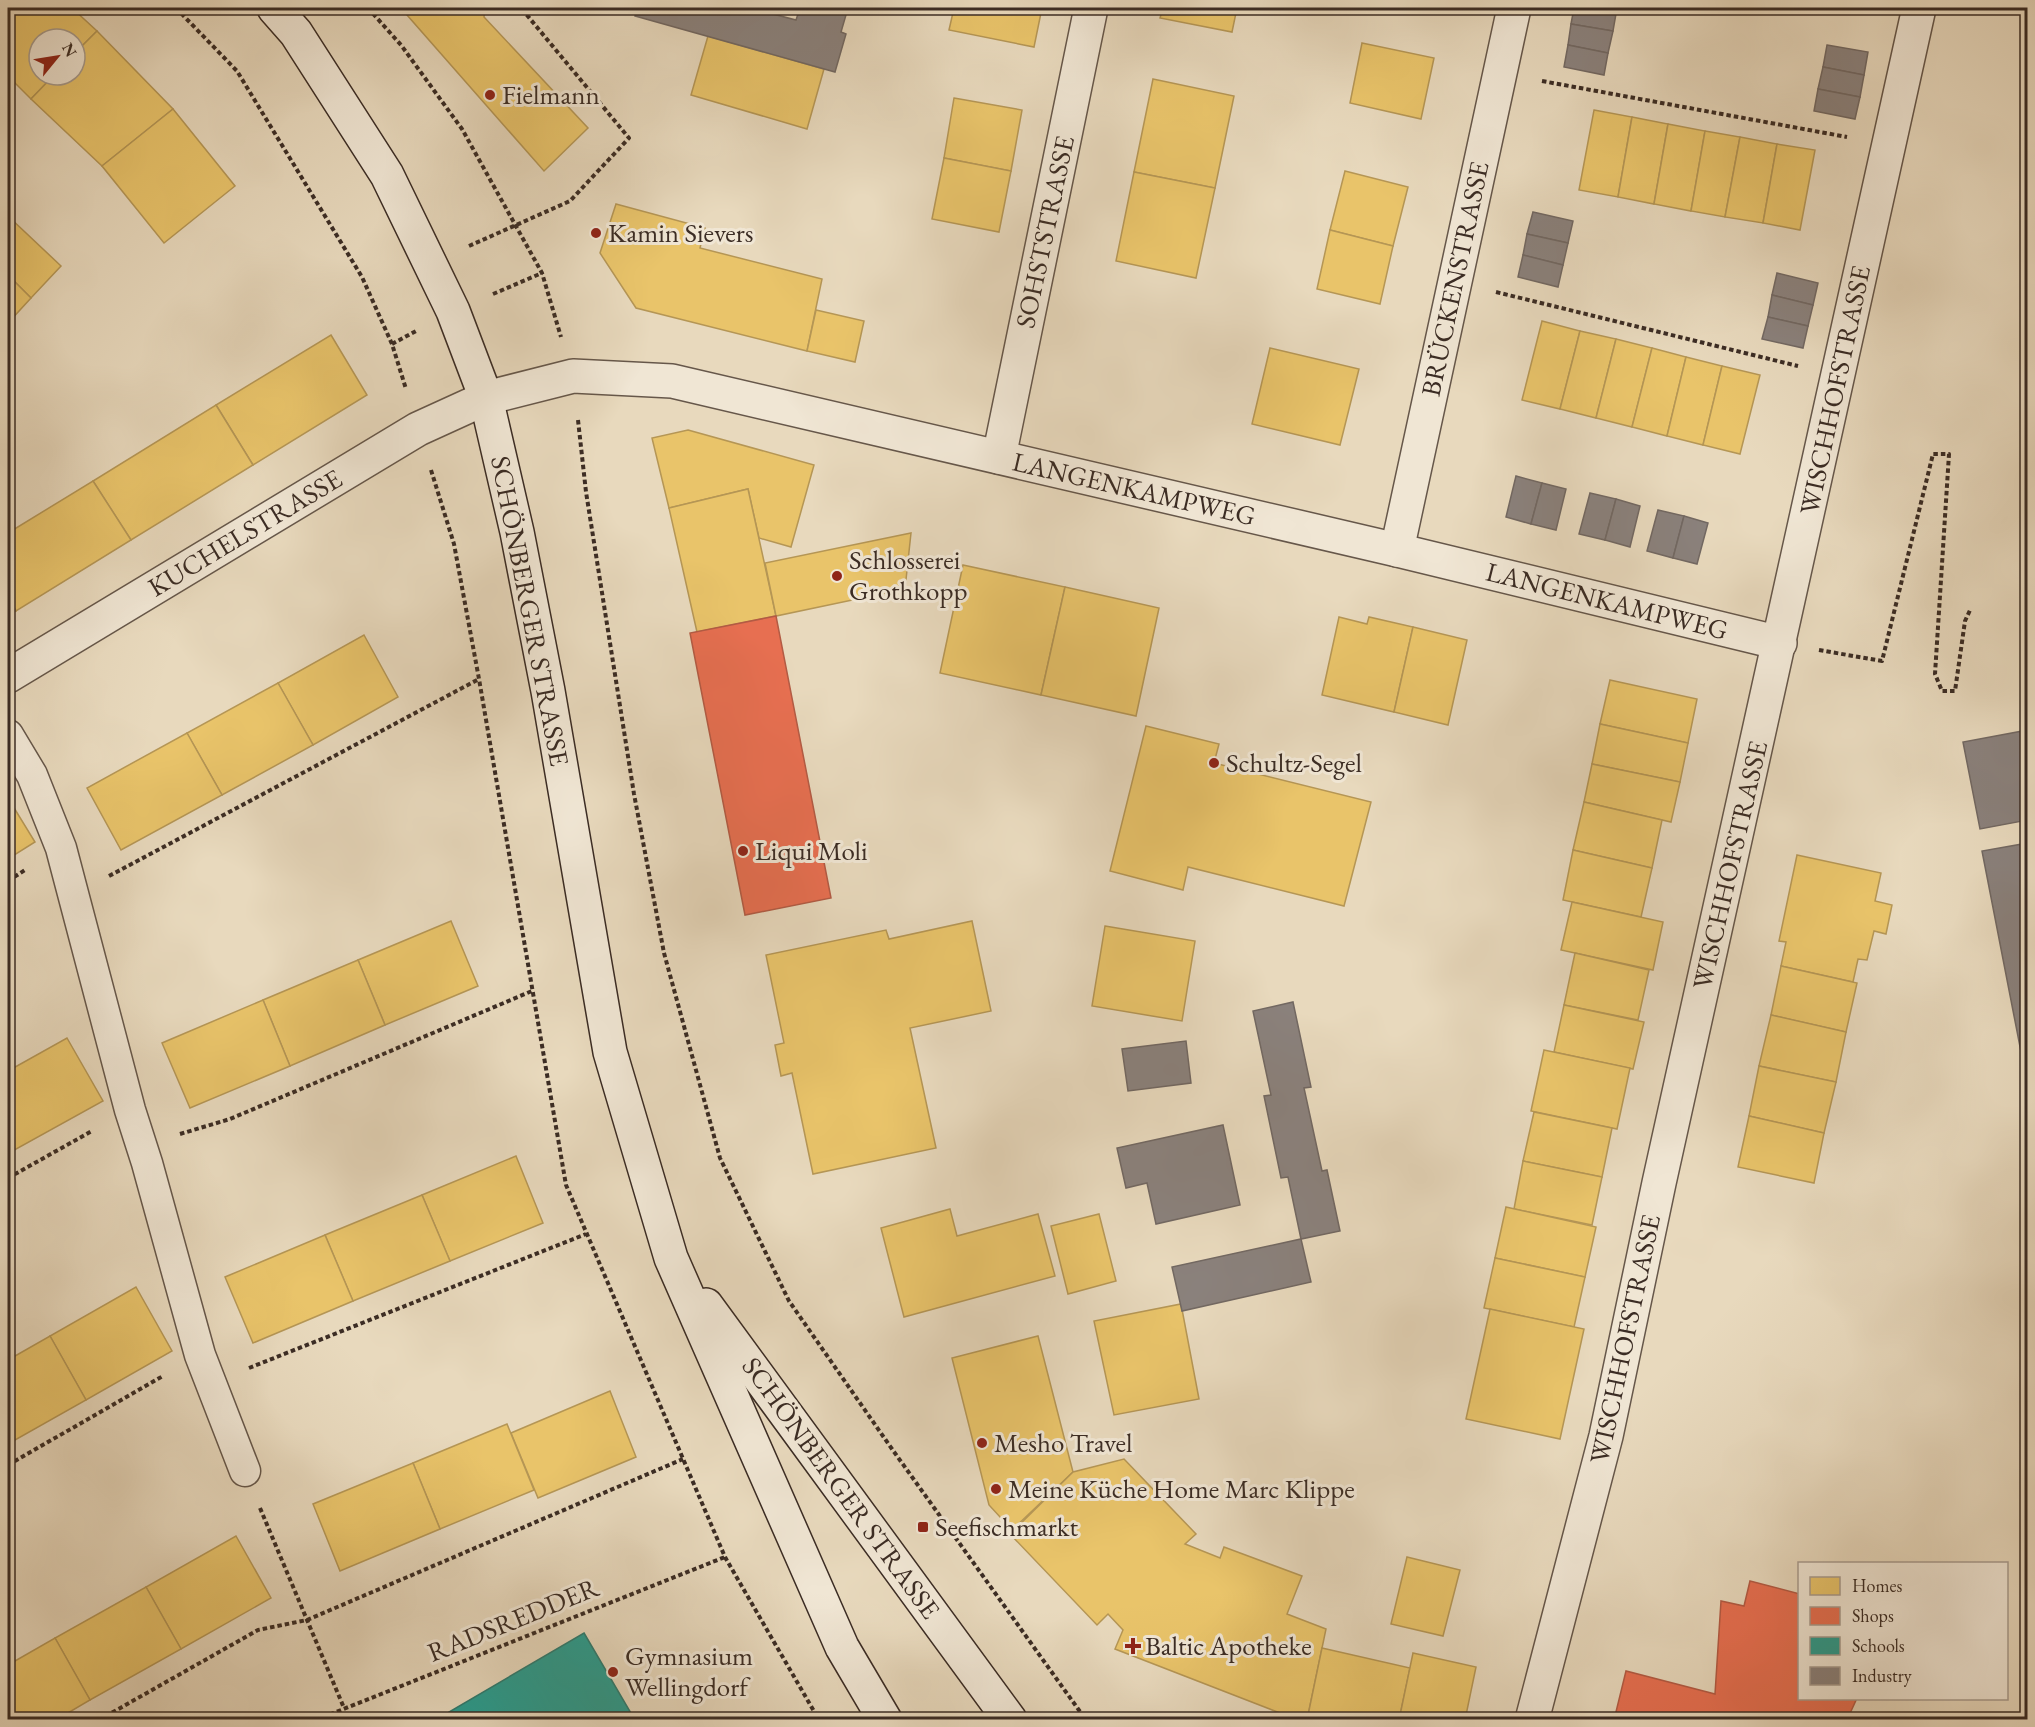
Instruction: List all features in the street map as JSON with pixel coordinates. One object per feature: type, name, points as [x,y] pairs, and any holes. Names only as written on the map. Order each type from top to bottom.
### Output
[{"type":"street","name":"SCHÖNBERGER STRASSE","points":[[274,8],[296,33],[387,175],[453,311],[486,398],[517,532],[548,691],[610,1052],[671,1258],[842,1647],[885,1719]]},
{"type":"street","name":"SOHSTSTRASSE","points":[[999,457],[1091,8]]},
{"type":"street","name":"BRÜCKENSTRASSE","points":[[1397,550],[1514,8]]},
{"type":"street","name":"WISCHHOFSTRASSE","points":[[1532,1719],[1606,1436],[1657,1194],[1919,8]]},
{"type":"street","name":"LANGENKAMPWEG","points":[[486,398],[573,376],[672,381],[1397,550],[1780,643]]},
{"type":"street","name":"KUCHELSTRASSE","points":[[8,676],[418,429],[486,398]]},
{"type":"street","name":"SCHÖNBERGER STRASSE","points":[[671,1258],[1010,1719]]},
{"type":"lane","points":[[8,735],[32,775],[62,848],[130,1110],[142,1145],[200,1355],[244,1471]]},
{"type":"path","points":[[176,8],[237,71],[362,277],[392,344],[454,544],[567,1185],[725,1557],[819,1719]]},
{"type":"path","points":[[368,8],[401,45],[462,129],[542,273],[573,376],[586,492],[634,794],[664,954],[720,1158],[789,1301],[1086,1719]]},
{"type":"path","points":[[430,264],[570,201],[629,138],[521,8]]},
{"type":"path","points":[[1500,73],[1889,145]]},
{"type":"path","points":[[1455,282],[1838,376]]},
{"type":"path","points":[[1780,643],[1882,661],[1933,454],[1949,454],[1935,674],[1942,691],[1955,691],[1965,621],[1971,608]]},
{"type":"path","points":[[75,894],[479,679]]},
{"type":"path","points":[[142,1145],[230,1119],[532,991]]},
{"type":"path","points":[[8,1178],[130,1110]]},
{"type":"path","points":[[211,1383],[586,1234]]},
{"type":"path","points":[[8,1465],[200,1355]]},
{"type":"path","points":[[99,1719],[258,1630],[307,1620],[683,1460]]},
{"type":"path","points":[[244,1471],[344,1708]]},
{"type":"path","name":"RADSREDDER","points":[[316,1719],[725,1557]]},
{"type":"path","points":[[1070,1719],[1081,1713]]},
{"type":"path","points":[[1081,1713],[1095,1719]]},
{"type":"building: Homes","points":[[8,8],[72,8],[97,31],[87,41],[87,27],[27,27],[27,87],[42,87],[31,99],[8,76]]},
{"type":"building: Homes","points":[[409,8],[485,8],[484,17],[588,128],[544,171],[407,15]]},
{"type":"building: Homes","points":[[954,8],[1042,8],[1034,47],[949,30]]},
{"type":"building: Homes","points":[[1163,8],[1237,8],[1232,32],[1160,18]]},
{"type":"building: Homes","points":[[97,31],[173,109],[102,166],[31,99],[42,87],[87,87],[87,41]]},
{"type":"building: Homes","points":[[708,36],[824,69],[807,129],[691,95]]},
{"type":"building: Homes","points":[[1362,43],[1434,58],[1421,119],[1350,103]]},
{"type":"building: Homes","points":[[1153,79],[1234,96],[1215,188],[1134,172]]},
{"type":"building: Homes","points":[[954,98],[1022,110],[1011,171],[944,158]]},
{"type":"building: Homes","points":[[173,109],[235,186],[164,243],[102,166]]},
{"type":"building: Homes","points":[[1594,110],[1632,117],[1618,197],[1579,190]]},
{"type":"building: Homes","points":[[1632,117],[1668,124],[1654,204],[1618,197]]},
{"type":"building: Homes","points":[[1668,124],[1705,131],[1691,211],[1654,204]]},
{"type":"building: Homes","points":[[1705,131],[1740,137],[1725,217],[1691,211]]},
{"type":"building: Homes","points":[[1740,137],[1777,144],[1763,223],[1725,217]]},
{"type":"building: Homes","points":[[1777,144],[1815,150],[1800,230],[1763,223]]},
{"type":"building: Homes","points":[[944,158],[1011,171],[999,232],[932,219]]},
{"type":"building: Homes","points":[[1345,171],[1408,187],[1393,246],[1330,230]]},
{"type":"building: Homes","points":[[1134,172],[1215,188],[1196,278],[1116,261]]},
{"type":"building: Homes","points":[[616,204],[705,228],[700,248],[822,279],[807,351],[636,308],[600,253]]},
{"type":"building: Homes","points":[[8,216],[61,266],[31,298],[8,275]]},
{"type":"building: Homes","points":[[1330,230],[1393,246],[1380,304],[1317,289]]},
{"type":"building: Homes","points":[[8,275],[31,298],[8,323]]},
{"type":"building: Homes","points":[[816,310],[864,321],[855,362],[807,351]]},
{"type":"building: Homes","points":[[1542,321],[1580,331],[1560,409],[1522,400]]},
{"type":"building: Homes","points":[[1580,331],[1616,339],[1596,418],[1560,409]]},
{"type":"building: Homes","points":[[331,335],[367,395],[253,465],[216,405]]},
{"type":"building: Homes","points":[[1616,339],[1652,348],[1632,427],[1596,418]]},
{"type":"building: Homes","points":[[1270,348],[1359,369],[1340,445],[1252,424]]},
{"type":"building: Homes","points":[[1652,348],[1686,357],[1667,436],[1632,427]]},
{"type":"building: Homes","points":[[1686,357],[1722,366],[1703,445],[1667,436]]},
{"type":"building: Homes","points":[[1722,366],[1760,375],[1740,454],[1703,445]]},
{"type":"building: Homes","points":[[216,405],[253,465],[131,540],[93,481]]},
{"type":"building: Homes","points":[[688,430],[814,465],[791,547],[759,538],[748,489],[669,508],[652,438]]},
{"type":"building: Homes","points":[[93,481],[131,540],[16,611],[8,596],[8,533]]},
{"type":"building: Homes","points":[[748,489],[776,616],[697,632],[669,508]]},
{"type":"building: Homes","name":"Schlosserei Grothkopp","points":[[911,533],[905,589],[776,616],[765,563]]},
{"type":"building: Homes","points":[[963,565],[1065,587],[1041,695],[940,673]]},
{"type":"building: Homes","points":[[1065,587],[1159,608],[1136,716],[1041,695]]},
{"type":"building: Homes","points":[[8,596],[16,611],[8,616]]},
{"type":"building: Homes","points":[[1339,617],[1367,624],[1369,617],[1413,627],[1394,712],[1322,695]]},
{"type":"building: Homes","points":[[1413,627],[1467,640],[1448,725],[1394,712]]},
{"type":"building: Homes","points":[[364,635],[398,697],[313,745],[278,683]]},
{"type":"building: Homes","points":[[1610,680],[1697,699],[1688,743],[1600,724]]},
{"type":"building: Homes","points":[[278,683],[313,745],[222,795],[187,733]]},
{"type":"building: Homes","points":[[1600,724],[1688,743],[1680,782],[1592,764]]},
{"type":"building: Homes","points":[[1146,726],[1219,744],[1214,763],[1371,802],[1344,906],[1188,867],[1183,890],[1110,871]]},
{"type":"building: Homes","points":[[187,733],[222,795],[121,850],[87,788]]},
{"type":"building: Homes","points":[[1592,764],[1680,782],[1671,822],[1584,802]]},
{"type":"building: Homes","points":[[8,798],[35,842],[8,859]]},
{"type":"building: Homes","points":[[1584,802],[1662,820],[1652,868],[1573,850]]},
{"type":"building: Homes","points":[[1573,850],[1652,868],[1641,917],[1563,900]]},
{"type":"building: Homes","points":[[1797,855],[1881,873],[1875,901],[1892,905],[1886,934],[1874,931],[1867,960],[1858,959],[1853,982],[1781,966],[1786,942],[1779,941]]},
{"type":"building: Homes","points":[[1572,902],[1663,922],[1653,970],[1561,950]]},
{"type":"building: Homes","points":[[451,921],[478,986],[385,1025],[358,960]]},
{"type":"building: Homes","points":[[972,921],[991,1011],[910,1028],[936,1148],[813,1174],[792,1073],[781,1076],[775,1045],[784,1043],[766,955],[886,930],[889,939]]},
{"type":"building: Homes","points":[[1105,926],[1195,941],[1182,1021],[1092,1006]]},
{"type":"building: Homes","points":[[1575,953],[1649,970],[1638,1020],[1564,1005]]},
{"type":"building: Homes","points":[[358,960],[385,1025],[290,1066],[263,1000]]},
{"type":"building: Homes","points":[[1781,966],[1857,983],[1846,1032],[1771,1015]]},
{"type":"building: Homes","points":[[263,1000],[290,1066],[190,1108],[162,1043]]},
{"type":"building: Homes","points":[[1564,1005],[1644,1022],[1633,1069],[1554,1052]]},
{"type":"building: Homes","points":[[1771,1015],[1846,1032],[1836,1082],[1759,1066]]},
{"type":"building: Homes","points":[[67,1038],[103,1101],[9,1153],[8,1071]]},
{"type":"building: Homes","points":[[1544,1050],[1630,1068],[1617,1129],[1531,1111]]},
{"type":"building: Homes","points":[[1759,1066],[1836,1082],[1824,1133],[1749,1116]]},
{"type":"building: Homes","points":[[1534,1112],[1612,1128],[1602,1177],[1523,1161]]},
{"type":"building: Homes","points":[[1749,1116],[1824,1133],[1814,1183],[1738,1167]]},
{"type":"building: Homes","points":[[516,1156],[543,1223],[450,1261],[422,1195]]},
{"type":"building: Homes","points":[[1523,1161],[1602,1177],[1592,1225],[1514,1209]]},
{"type":"building: Homes","points":[[422,1195],[450,1261],[353,1301],[325,1235]]},
{"type":"building: Homes","points":[[1506,1207],[1596,1227],[1585,1277],[1495,1258]]},
{"type":"building: Homes","points":[[950,1209],[957,1236],[1038,1214],[1055,1276],[904,1317],[881,1228]]},
{"type":"building: Homes","points":[[1099,1214],[1116,1281],[1068,1294],[1051,1226]]},
{"type":"building: Homes","points":[[325,1235],[353,1301],[253,1343],[225,1277]]},
{"type":"building: Homes","points":[[1495,1258],[1585,1277],[1574,1327],[1484,1308]]},
{"type":"building: Homes","points":[[136,1287],[172,1351],[86,1400],[50,1336]]},
{"type":"building: Homes","points":[[1181,1304],[1199,1399],[1114,1415],[1094,1321]]},
{"type":"building: Homes","points":[[1490,1309],[1584,1329],[1560,1439],[1466,1419]]},
{"type":"building: Homes","points":[[50,1336],[86,1400],[8,1444],[8,1360]]},
{"type":"building: Homes","points":[[1038,1336],[1073,1472],[1012,1530],[989,1505],[952,1358]]},
{"type":"building: Homes","points":[[610,1391],[636,1457],[538,1498],[511,1433]]},
{"type":"building: Homes","points":[[507,1424],[534,1490],[440,1529],[413,1463]]},
{"type":"building: Homes","points":[[1124,1459],[1196,1534],[1185,1544],[1220,1558],[1224,1547],[1302,1576],[1287,1614],[1326,1629],[1307,1720],[1298,1720],[1115,1649],[1123,1630],[1108,1614],[1097,1625],[1010,1534],[1073,1472]]},
{"type":"building: Homes","points":[[413,1463],[440,1529],[340,1571],[313,1504]]},
{"type":"building: Homes","points":[[236,1536],[271,1598],[181,1649],[146,1587]]},
{"type":"building: Homes","points":[[1407,1557],[1460,1570],[1443,1636],[1391,1624]]},
{"type":"building: Homes","points":[[146,1587],[181,1649],[90,1700],[55,1638]]},
{"type":"building: Homes","points":[[55,1638],[90,1700],[56,1720],[8,1720],[8,1665]]},
{"type":"building: Homes","points":[[1322,1648],[1410,1668],[1399,1720],[1307,1720]]},
{"type":"building: Homes","points":[[1413,1653],[1476,1667],[1465,1720],[1399,1720]]},
{"type":"building: Shops","points":[[776,616],[831,898],[745,915],[690,633]]},
{"type":"building: Shops","points":[[1750,1581],[1798,1593],[1798,1700],[1856,1700],[1847,1720],[1614,1720],[1626,1671],[1715,1694],[1721,1601],[1744,1606]]},
{"type":"building: Schools","points":[[584,1633],[635,1720],[453,1720],[449,1712]]},
{"type":"building: Industry","points":[[638,8],[750,8],[796,20],[800,8],[848,8],[841,32],[846,34],[835,72],[635,16]]},
{"type":"building: Industry","points":[[1574,8],[1617,8],[1613,31],[1571,24]]},
{"type":"building: Industry","points":[[1571,24],[1613,31],[1608,53],[1568,45]]},
{"type":"building: Industry","points":[[1568,45],[1608,53],[1604,75],[1564,67]]},
{"type":"building: Industry","points":[[1827,45],[1868,52],[1864,75],[1823,67]]},
{"type":"building: Industry","points":[[1823,67],[1864,75],[1860,97],[1818,89]]},
{"type":"building: Industry","points":[[1818,89],[1860,97],[1855,119],[1814,111]]},
{"type":"building: Industry","points":[[1533,212],[1573,221],[1568,243],[1527,234]]},
{"type":"building: Industry","points":[[1527,234],[1568,243],[1563,265],[1523,255]]},
{"type":"building: Industry","points":[[1523,255],[1563,265],[1558,287],[1518,277]]},
{"type":"building: Industry","points":[[1777,273],[1818,283],[1813,305],[1772,295]]},
{"type":"building: Industry","points":[[1772,295],[1813,305],[1808,326],[1768,317]]},
{"type":"building: Industry","points":[[1768,317],[1808,326],[1803,348],[1762,339]]},
{"type":"building: Industry","points":[[1516,476],[1542,483],[1531,524],[1506,517]]},
{"type":"building: Industry","points":[[1542,483],[1566,489],[1556,530],[1531,524]]},
{"type":"building: Industry","points":[[1590,493],[1616,499],[1605,540],[1579,534]]},
{"type":"building: Industry","points":[[1616,499],[1640,506],[1630,547],[1605,540]]},
{"type":"building: Industry","points":[[1658,510],[1684,516],[1673,558],[1647,551]]},
{"type":"building: Industry","points":[[1684,516],[1708,523],[1697,564],[1673,558]]},
{"type":"building: Industry","points":[[2028,730],[2028,820],[1980,829],[1963,742]]},
{"type":"building: Industry","points":[[2028,843],[2028,1056],[2022,1057],[1982,851]]},
{"type":"building: Industry","points":[[1293,1002],[1311,1087],[1304,1088],[1322,1171],[1327,1170],[1340,1231],[1301,1239],[1288,1177],[1281,1178],[1264,1096],[1271,1095],[1253,1011]]},
{"type":"building: Industry","points":[[1186,1041],[1191,1083],[1128,1091],[1122,1049]]},
{"type":"building: Industry","points":[[1223,1125],[1240,1205],[1156,1224],[1147,1183],[1126,1188],[1117,1148]]},
{"type":"building: Industry","points":[[1301,1239],[1311,1282],[1182,1311],[1172,1267]]},
{"type":"place","name":"Fielmann","points":[[490,95]]},
{"type":"place","name":"Kamin Sievers","points":[[596,233]]},
{"type":"place","name":"Schlosserei Grothkopp","points":[[837,576]]},
{"type":"place","name":"Schultz-Segel","points":[[1214,763]]},
{"type":"place","name":"Liqui Moli","points":[[743,851]]},
{"type":"place","name":"Mesho Travel","points":[[982,1443]]},
{"type":"place","name":"Meine Küche Home Marc Klippe","points":[[996,1489]]},
{"type":"place","name":"Seefischmarkt","points":[[923,1527]]},
{"type":"place","name":"Baltic Apotheke","points":[[1133,1646]]},
{"type":"place","name":"Gymnasium Wellingdorf","points":[[613,1672]]}]
